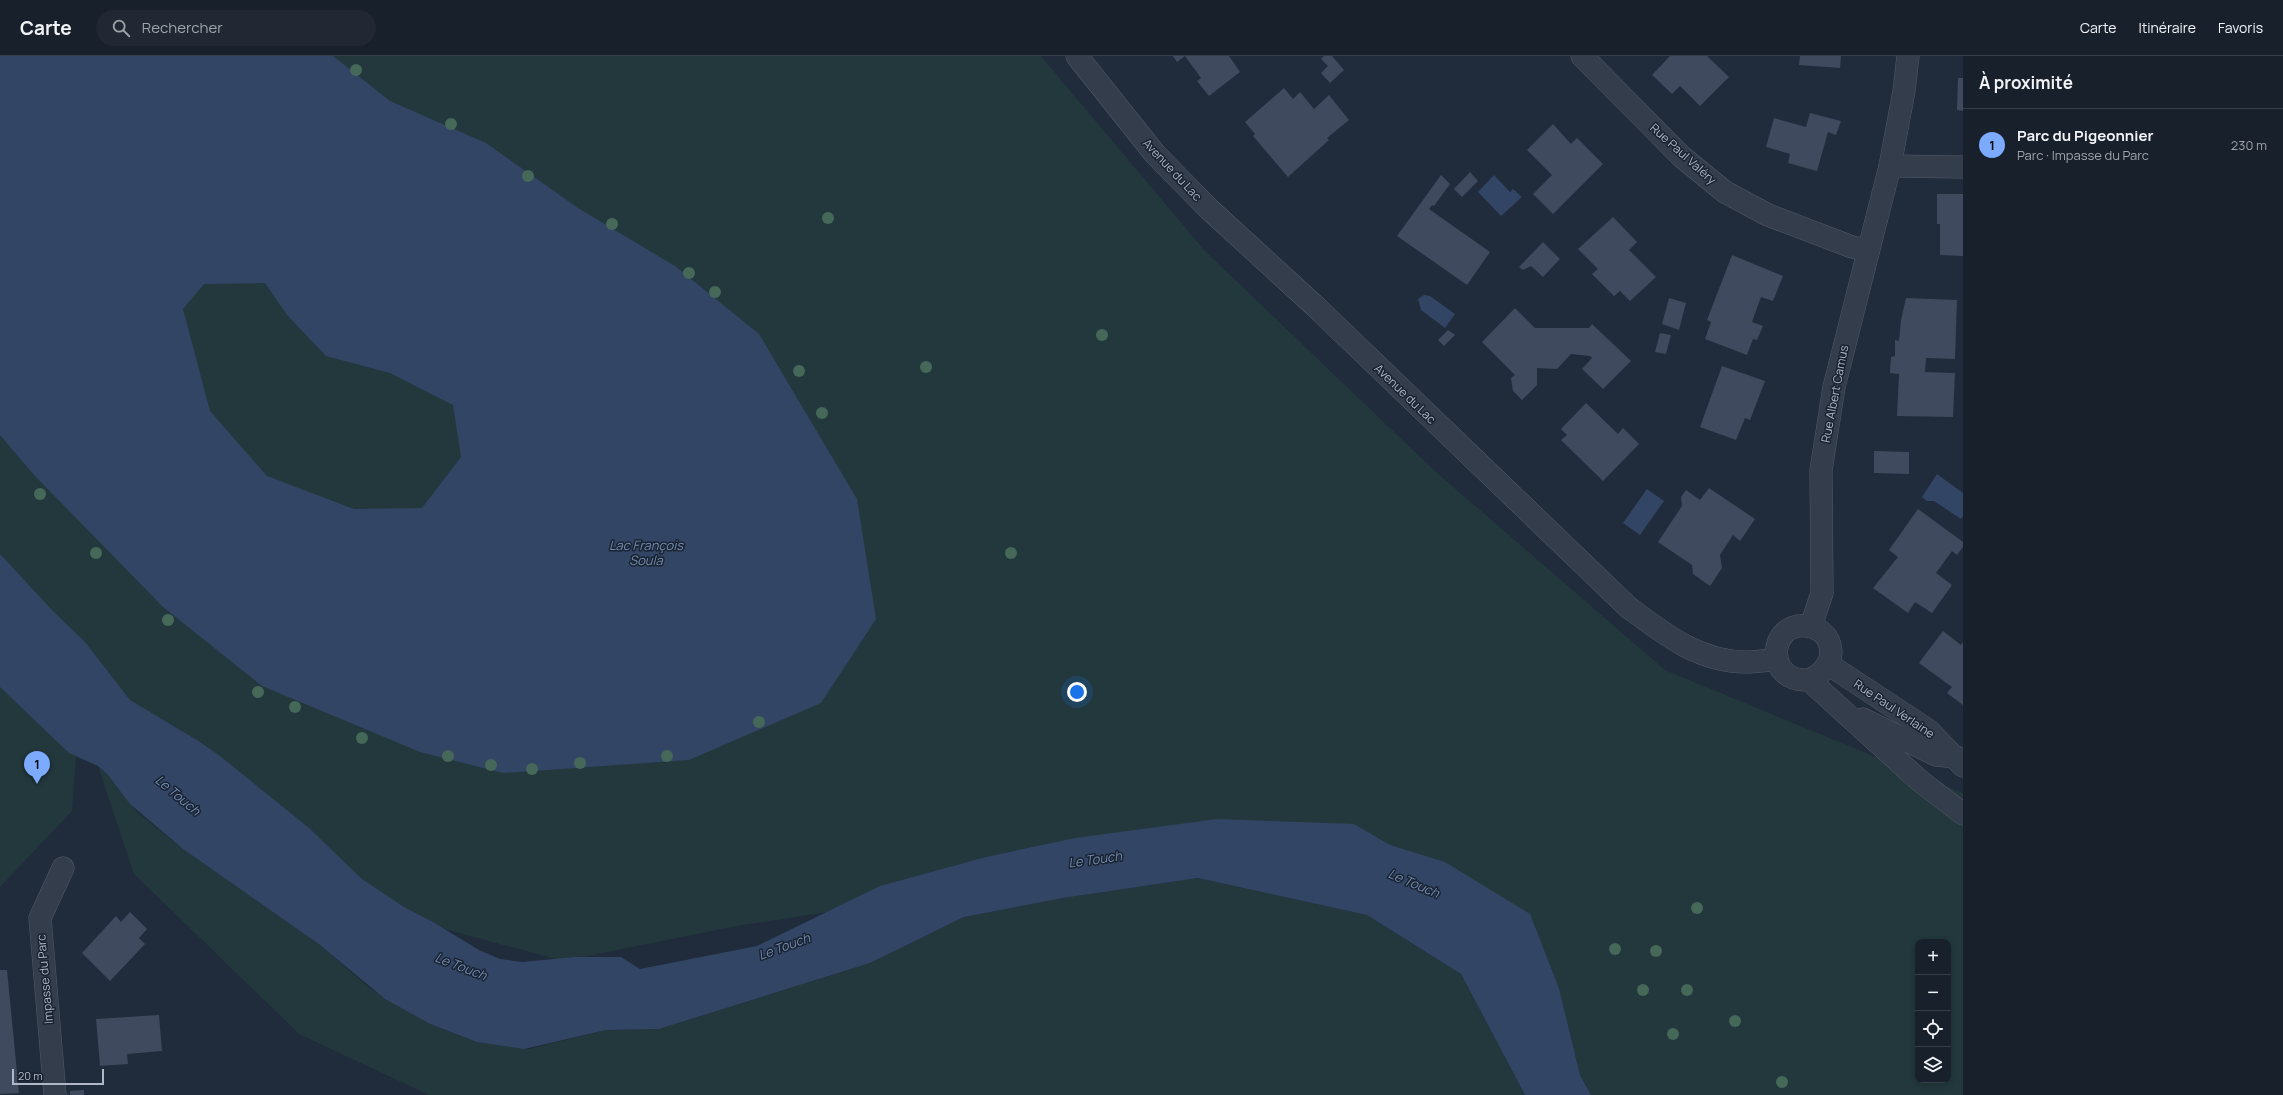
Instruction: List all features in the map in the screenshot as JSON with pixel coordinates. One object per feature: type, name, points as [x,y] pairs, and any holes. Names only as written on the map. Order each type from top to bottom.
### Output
[{"type":"street","name":"Avenue du Lac","points":[[1077,56],[1155,154],[1209,209],[1315,306],[1628,607],[1670,639],[1704,656],[1745,662],[1777,660]]},
{"type":"street","name":"Rue Paul Valéry","points":[[1582,56],[1682,157],[1725,192],[1768,215],[1852,247],[1868,250]]},
{"type":"street","name":"Rue Albert Camus","points":[[1811,626],[1822,593],[1821,470],[1834,387],[1890,166],[1904,91],[1908,56]]},
{"type":"street","points":[[1890,166],[1963,167]]},
{"type":"street","points":[[1811,626],[1826,637],[1830,646],[1828,664],[1817,677],[1809,680],[1801,680],[1786,674],[1777,660],[1778,644],[1782,636],[1795,627],[1811,626]]},
{"type":"street","name":"Rue Paul Verlaine","points":[[1828,664],[1863,689],[1928,730],[1961,760]]},
{"type":"street","points":[[1809,680],[1920,781],[1963,814]]},
{"type":"street","name":"Rue Paul Verlaine","points":[[1840,708],[1936,755],[1961,760]]},
{"type":"street","name":"Impasse du Parc","points":[[55,1095],[40,918],[63,868]]},
{"type":"green space","points":[[0,56],[1041,56],[1205,251],[1436,472],[1665,670],[1963,793],[1963,1095],[1591,1095],[1580,1075],[1559,988],[1541,942],[1158,861],[737,926],[563,961],[419,922],[164,759],[0,571]]},
{"type":"green space","points":[[0,643],[76,757],[72,811],[0,887]]},
{"type":"green space","points":[[98,766],[108,775],[137,812],[183,849],[320,945],[365,984],[385,999],[430,1024],[477,1042],[529,1049],[606,1030],[659,1029],[870,963],[964,917],[1063,898],[1198,878],[1367,915],[1461,974],[1525,1095],[429,1095],[299,1034],[134,874]]},
{"type":"water","name":"Lac François Soula","points":[[0,56],[333,56],[390,101],[486,143],[578,208],[675,266],[759,334],[857,499],[876,619],[821,703],[689,760],[503,773],[420,752],[262,686],[162,606],[34,475],[0,435]],"holes":[[[265,283],[287,315],[326,356],[390,373],[453,405],[461,457],[422,508],[354,509],[267,476],[210,411],[183,309],[204,284]]]},
{"type":"water","points":[[1494,175],[1510,192],[1513,189],[1522,197],[1501,216],[1478,192]]},
{"type":"water","points":[[1424,295],[1430,296],[1455,314],[1445,328],[1421,310],[1418,299]]},
{"type":"water","points":[[1937,474],[1963,493],[1963,516],[1961,519],[1934,501],[1927,501],[1922,497]]},
{"type":"water","points":[[1647,489],[1664,501],[1640,535],[1623,523]]},
{"type":"water","name":"Le Touch","points":[[0,554],[52,610],[85,642],[130,700],[200,742],[220,756],[309,828],[362,879],[404,907],[433,922],[479,950],[500,959],[522,962],[575,957],[621,957],[640,969],[757,946],[880,886],[986,857],[1075,838],[1217,819],[1354,824],[1390,845],[1445,862],[1530,914],[1559,988],[1580,1075],[1591,1095],[1525,1095],[1461,974],[1367,915],[1198,878],[1063,898],[964,917],[870,963],[659,1029],[606,1030],[524,1049],[477,1042],[430,1024],[385,999],[320,945],[183,849],[130,804],[108,775],[98,766],[69,753],[0,687]]},
{"type":"building","points":[[1173,56],[1185,56],[1177,62]]},
{"type":"building","points":[[1185,56],[1229,56],[1240,72],[1209,96],[1197,81],[1201,78]]},
{"type":"building","points":[[1324,56],[1332,56],[1344,70],[1330,83],[1321,73],[1328,66],[1321,59]]},
{"type":"building","points":[[1670,56],[1707,56],[1729,77],[1700,106],[1680,86],[1672,94],[1652,75]]},
{"type":"building","points":[[1800,56],[1841,56],[1840,68],[1799,65]]},
{"type":"building","points":[[1958,78],[1963,78],[1963,111],[1957,110]]},
{"type":"building","points":[[1284,88],[1293,99],[1300,92],[1314,109],[1329,95],[1349,120],[1327,138],[1329,140],[1288,177],[1253,136],[1255,134],[1245,122]]},
{"type":"building","points":[[1810,113],[1841,121],[1836,135],[1828,132],[1817,171],[1788,163],[1790,154],[1766,147],[1774,118],[1806,127]]},
{"type":"building","points":[[1553,124],[1571,144],[1577,138],[1603,164],[1553,214],[1533,194],[1552,175],[1527,150]]},
{"type":"building","points":[[1470,172],[1478,181],[1462,197],[1454,189]]},
{"type":"building","points":[[1441,175],[1450,184],[1434,206],[1432,205],[1429,209],[1490,252],[1467,285],[1397,236]]},
{"type":"building","points":[[1937,194],[1963,194],[1963,256],[1940,255],[1940,224],[1937,224]]},
{"type":"building","points":[[1613,217],[1637,242],[1629,250],[1656,277],[1630,301],[1620,291],[1614,296],[1592,274],[1598,269],[1578,249]]},
{"type":"building","points":[[1543,242],[1560,259],[1543,277],[1531,266],[1523,270],[1519,267]]},
{"type":"building","points":[[1732,255],[1783,276],[1773,301],[1761,297],[1752,322],[1763,326],[1757,340],[1753,339],[1747,355],[1705,339],[1711,322],[1707,320]]},
{"type":"building","points":[[1669,298],[1686,303],[1679,330],[1662,324]]},
{"type":"building","points":[[1906,298],[1957,300],[1955,359],[1926,358],[1925,372],[1955,373],[1953,417],[1897,416],[1899,374],[1890,373],[1891,357],[1895,356],[1895,340],[1899,341],[1901,320]]},
{"type":"building","points":[[1515,308],[1535,328],[1589,328],[1592,324],[1631,361],[1603,389],[1582,369],[1592,358],[1590,356],[1571,354],[1557,369],[1537,368],[1537,385],[1522,400],[1513,391],[1511,378],[1515,375],[1482,342]]},
{"type":"building","points":[[1448,330],[1455,335],[1444,346],[1438,340]]},
{"type":"building","points":[[1660,333],[1671,335],[1666,354],[1655,352]]},
{"type":"building","points":[[1722,366],[1765,381],[1750,420],[1745,418],[1736,440],[1700,427]]},
{"type":"building","points":[[1586,403],[1618,434],[1623,428],[1639,444],[1603,481],[1561,440],[1567,435],[1561,429]]},
{"type":"building","points":[[1874,451],[1909,452],[1909,474],[1874,473]]},
{"type":"building","points":[[1709,488],[1755,519],[1740,541],[1733,535],[1720,555],[1722,568],[1710,586],[1693,574],[1692,565],[1658,542],[1682,506],[1681,497],[1686,490],[1700,500]]},
{"type":"building","points":[[1918,509],[1963,542],[1963,547],[1957,555],[1952,551],[1936,573],[1952,585],[1932,613],[1915,602],[1908,613],[1873,588],[1898,557],[1889,550]]},
{"type":"building","points":[[1943,631],[1961,645],[1963,642],[1963,705],[1947,693],[1952,687],[1919,663]]},
{"type":"building","points":[[130,912],[147,929],[139,938],[145,944],[110,981],[82,953],[116,916],[121,922]]},
{"type":"building","points":[[0,970],[7,970],[19,1093],[0,1094]]},
{"type":"building","points":[[159,1015],[162,1051],[127,1054],[128,1064],[100,1066],[96,1019]]},
{"type":"building","points":[[84,1090],[84,1095],[70,1095],[70,1091]]},
{"type":"place","name":"Parc du Pigeonnier","points":[[37,784]]}]
